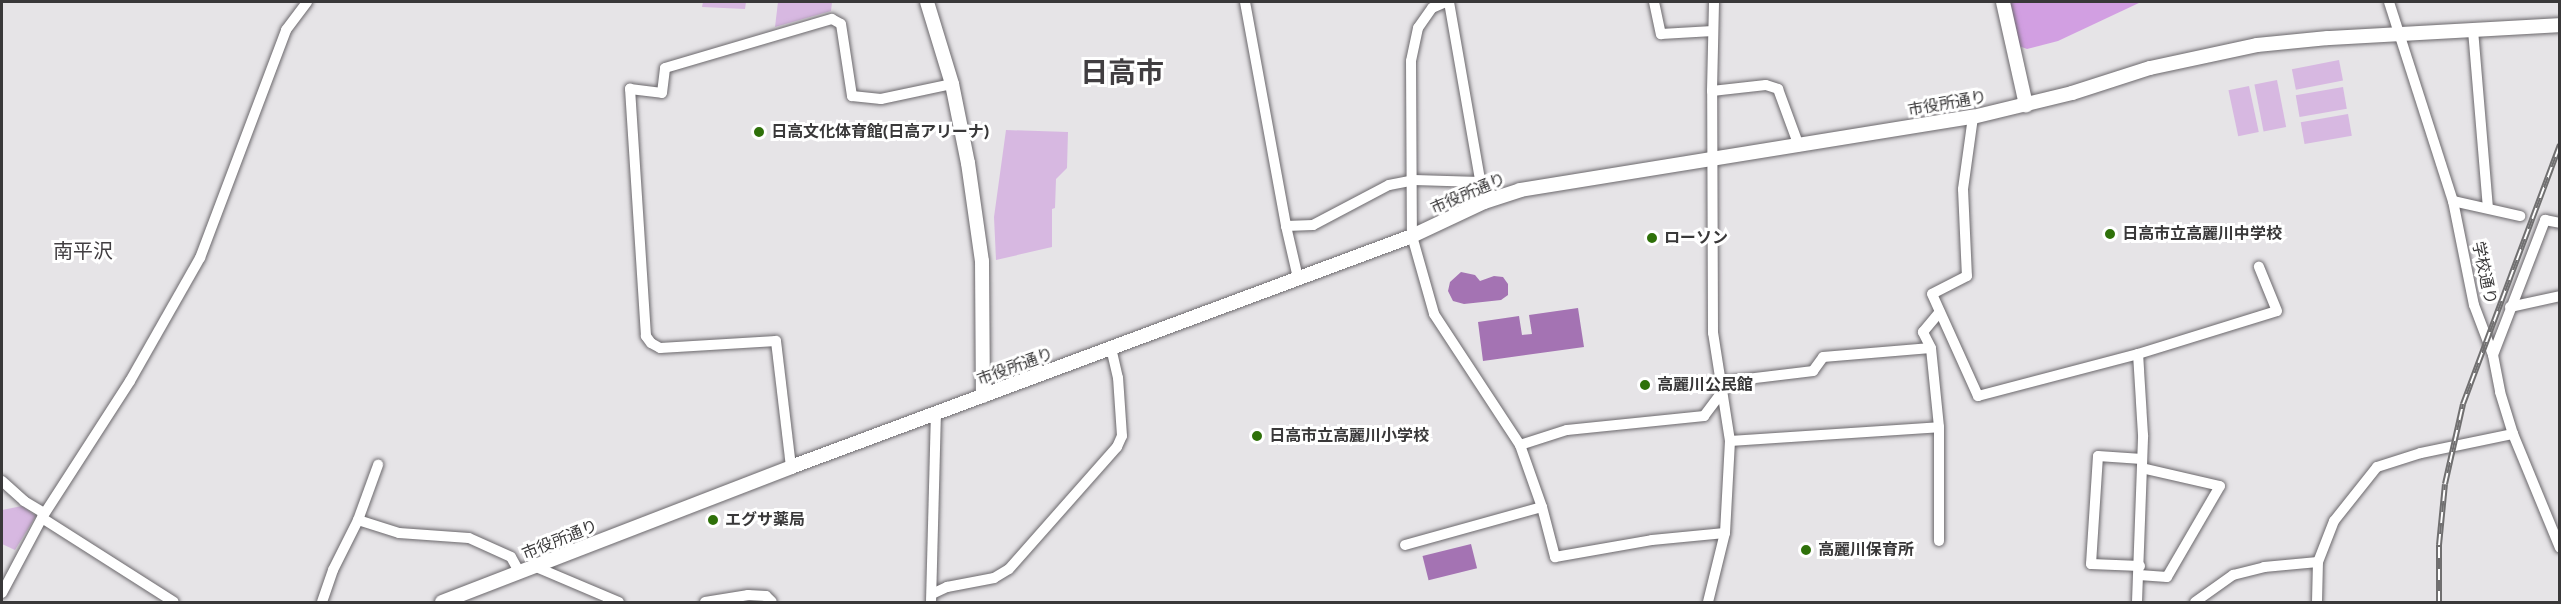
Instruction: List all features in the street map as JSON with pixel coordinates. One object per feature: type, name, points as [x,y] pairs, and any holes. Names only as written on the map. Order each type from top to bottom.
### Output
[{"type":"street","points":[[2,593],[43,515],[130,381],[200,258],[286,30],[307,2]]},
{"type":"street","points":[[927,2],[952,84],[968,163],[982,261],[983,396]]},
{"type":"street","points":[[1245,2],[1286,226],[1298,278]]},
{"type":"street","points":[[1484,202],[1448,2],[1432,8],[1418,28],[1411,61],[1414,180],[1412,236],[1434,314],[1520,445],[1542,507],[1555,557],[1652,540],[1725,533]]},
{"type":"street","points":[[1654,2],[1661,34],[1713,31]]},
{"type":"street","points":[[1708,603],[1725,533],[1730,441],[1713,333],[1714,2]]},
{"type":"street","points":[[2003,2],[2026,105]]},
{"type":"street","name":"学校通り","points":[[2389,2],[2453,201],[2474,305],[2493,355],[2500,392],[2513,434],[2559,548]]},
{"type":"street","points":[[791,467],[776,341],[660,348],[651,343],[646,336],[630,89],[662,93],[665,68],[832,19],[841,24],[852,96],[881,99],[952,84]]},
{"type":"street","name":"市役所通り","points":[[442,603],[791,467],[1412,236],[1484,202],[1538,185],[1973,117],[2026,105],[2150,68],[2257,45],[2400,33],[2559,25]]},
{"type":"street","points":[[2473,30],[2488,207]]},
{"type":"street","points":[[1712,91],[1766,85],[1778,89],[1799,146]]},
{"type":"street","points":[[1973,117],[1963,189],[1967,276],[1932,294],[1978,396],[2138,354],[2277,311],[2259,267]]},
{"type":"street","points":[[1286,226],[1313,225],[1389,185],[1414,180],[1480,182]]},
{"type":"street","points":[[2453,201],[2520,216]]},
{"type":"street","points":[[2493,355],[2545,220],[2559,223]]},
{"type":"street","points":[[2510,307],[2559,296]]},
{"type":"street","points":[[1939,541],[1940,428],[1931,348],[1923,332],[1940,312]]},
{"type":"street","points":[[931,598],[947,587],[994,578],[1009,569],[1117,447],[1122,436],[1118,378],[1111,348]]},
{"type":"street","points":[[1520,445],[1567,430],[1704,416],[1723,386],[1813,371],[1823,357],[1931,348]]},
{"type":"street","points":[[2137,603],[2140,571],[2142,464],[2138,354]]},
{"type":"street","points":[[931,598],[936,414]]},
{"type":"street","points":[[1730,441],[1940,428]]},
{"type":"street","points":[[2317,603],[2318,562],[2334,521],[2377,467],[2421,453],[2513,434]]},
{"type":"street","points":[[2098,456],[2142,464],[2220,486],[2167,578],[2140,571],[2091,564],[2098,456]]},
{"type":"street","points":[[322,603],[333,570],[358,520],[378,465]]},
{"type":"street","points":[[2,482],[43,515],[174,603]]},
{"type":"street","points":[[1405,544],[1542,507]]},
{"type":"street","points":[[358,520],[399,532],[469,538],[506,553],[520,573]]},
{"type":"street","points":[[2195,603],[2233,575],[2264,567],[2318,562]]},
{"type":"street","points":[[536,567],[619,603]]},
{"type":"street","points":[[705,603],[713,599],[748,595],[766,596],[772,603]]},
{"type":"shaded area","points":[[703,2],[746,2],[745,9],[702,7]]},
{"type":"shaded area","points":[[778,2],[832,2],[831,11],[775,27]]},
{"type":"shaded area","points":[[2008,2],[2141,2],[2058,41],[2027,49],[2019,46]]},
{"type":"shaded area","points":[[2339,60],[2343,81],[2296,90],[2292,69]]},
{"type":"shaded area","points":[[2277,80],[2286,127],[2264,132],[2254,84]]},
{"type":"shaded area","points":[[2249,86],[2259,132],[2238,136],[2228,90]]},
{"type":"shaded area","points":[[2343,87],[2347,109],[2300,117],[2296,95]]},
{"type":"shaded area","points":[[2348,114],[2352,136],[2305,144],[2301,122]]},
{"type":"shaded area","points":[[1006,130],[1068,132],[1067,168],[1056,179],[1055,208],[1052,209],[1052,247],[996,260],[994,217]]},
{"type":"shaded area","points":[[1461,272],[1475,275],[1480,281],[1494,276],[1503,277],[1508,284],[1508,295],[1501,300],[1464,304],[1453,301],[1448,291],[1450,282]]},
{"type":"shaded area","points":[[1578,308],[1584,347],[1483,361],[1478,322],[1519,316],[1522,335],[1532,334],[1529,315]]},
{"type":"shaded area","points":[[22,506],[36,516],[15,550],[2,544],[2,510]]},
{"type":"shaded area","points":[[1471,544],[1477,568],[1429,580],[1422,556]]},
{"type":"railway","points":[[2439,602],[2439,545],[2445,484],[2463,404],[2560,145]]},
{"type":"place","name":"日高文化体育館(日高アリーナ)","points":[[759,132]]},
{"type":"place","name":"日高市立高麗川中学校","points":[[2110,234]]},
{"type":"place","name":"ローソン","points":[[1652,238]]},
{"type":"place","name":"高麗川公民館","points":[[1645,385]]},
{"type":"place","name":"日高市立高麗川小学校","points":[[1257,436]]},
{"type":"place","name":"エグサ薬局","points":[[713,520]]},
{"type":"place","name":"高麗川保育所","points":[[1806,550]]},
{"type":"district","name":"日高市","points":[[1122,73]]},
{"type":"district","name":"南平沢","points":[[83,252]]}]
